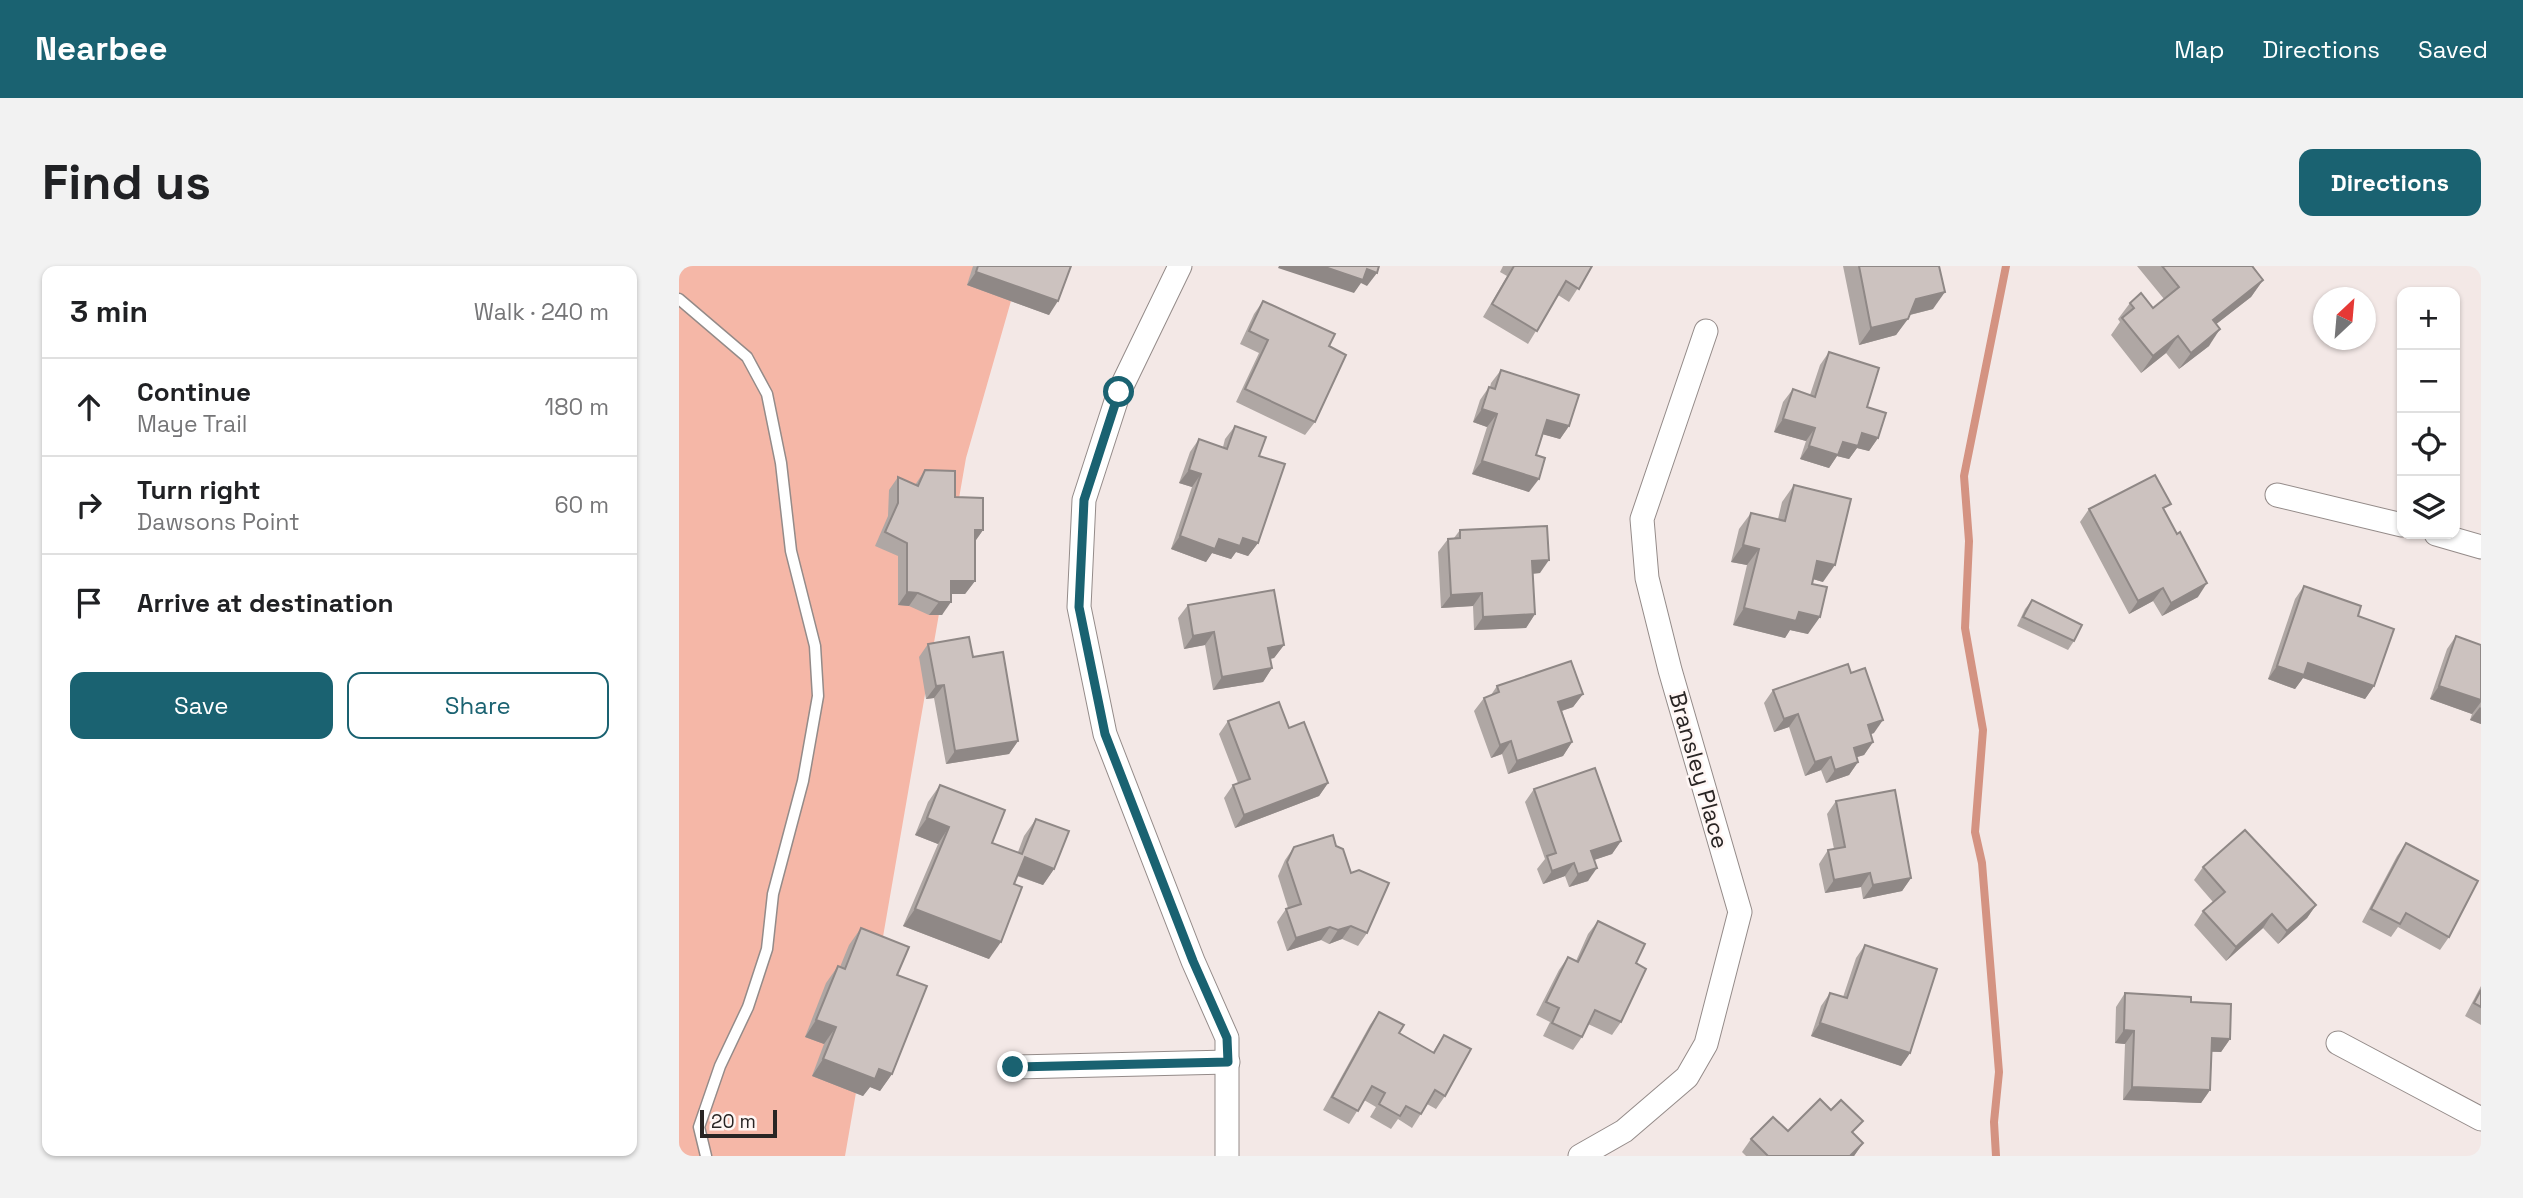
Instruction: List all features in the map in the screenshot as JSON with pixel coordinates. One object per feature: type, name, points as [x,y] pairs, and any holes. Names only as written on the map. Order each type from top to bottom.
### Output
[{"type":"street","points":[[1180,266],[1119,392],[1084,500],[1079,607],[1105,734],[1193,961],[1227,1038],[1227,1156]]},
{"type":"street","name":"Bransley Place","points":[[1580,1156],[1624,1131],[1687,1077],[1706,1044],[1740,912],[1670,670],[1647,578],[1642,519],[1706,331]]},
{"type":"street","points":[[2277,495],[2397,525]]},
{"type":"street","points":[[2453,539],[2481,547]]},
{"type":"street","points":[[2338,1043],[2481,1119]]},
{"type":"street","points":[[1013,1067],[1228,1062]]},
{"type":"lane","points":[[679,299],[747,357],[767,394],[781,463],[791,551],[815,646],[818,696],[803,781],[773,894],[767,949],[748,1007],[720,1066],[699,1128],[706,1156]]},
{"type":"shaded area","points":[[679,266],[1021,266],[966,458],[845,1156],[679,1156]]},
{"type":"building","points":[[978,266],[1071,266],[1058,301],[976,272]]},
{"type":"building","points":[[1322,266],[1379,266],[1377,273],[1367,269],[1363,280]]},
{"type":"building","points":[[1514,266],[1592,266],[1579,289],[1566,281],[1537,331],[1492,304]]},
{"type":"building","points":[[1859,266],[1939,266],[1945,292],[1916,299],[1908,319],[1871,328]]},
{"type":"building","points":[[2162,266],[2252,266],[2263,280],[2213,320],[2220,329],[2191,353],[2178,336],[2153,356],[2122,318],[2134,308],[2130,303],[2141,293],[2153,308],[2179,287]]},
{"type":"building","points":[[1263,301],[1335,334],[1329,346],[1346,355],[1315,422],[1245,389],[1268,340],[1249,331]]},
{"type":"building","points":[[1829,352],[1879,368],[1867,407],[1886,413],[1878,438],[1862,433],[1858,446],[1843,442],[1838,455],[1809,446],[1815,428],[1783,419],[1793,389],[1815,397]]},
{"type":"building","points":[[1501,370],[1579,395],[1569,426],[1547,420],[1536,455],[1545,458],[1539,479],[1482,461],[1497,414],[1482,409],[1489,387],[1495,389]]},
{"type":"building","points":[[1235,426],[1266,437],[1259,456],[1285,464],[1258,543],[1243,538],[1240,546],[1219,539],[1215,549],[1180,536],[1201,474],[1189,470],[1199,439],[1227,449]]},
{"type":"building","points":[[925,470],[955,471],[955,497],[983,498],[983,530],[975,530],[975,581],[951,581],[951,602],[939,602],[918,593],[907,592],[907,543],[885,532],[898,503],[898,477],[918,486]]},
{"type":"building","points":[[2155,475],[2171,504],[2163,508],[2177,534],[2180,532],[2207,583],[2171,603],[2163,588],[2138,601],[2089,509]]},
{"type":"building","points":[[1794,485],[1851,499],[1835,565],[1817,561],[1812,584],[1827,587],[1820,617],[1799,612],[1796,621],[1744,608],[1759,549],[1743,545],[1751,513],[1785,521]]},
{"type":"building","points":[[1547,526],[1549,560],[1532,561],[1535,614],[1483,617],[1482,593],[1451,595],[1448,539],[1460,538],[1460,530]]},
{"type":"building","points":[[2304,586],[2361,606],[2358,616],[2394,629],[2374,686],[2308,663],[2304,675],[2277,666]]},
{"type":"building","points":[[1274,590],[1284,645],[1268,648],[1272,668],[1222,677],[1214,632],[1193,636],[1188,605]]},
{"type":"building","points":[[2032,600],[2082,625],[2074,641],[2023,617]]},
{"type":"building","points":[[2456,636],[2481,645],[2481,700],[2439,686]]},
{"type":"building","points":[[969,637],[973,657],[1003,652],[1018,741],[955,751],[944,685],[936,686],[928,644]]},
{"type":"building","points":[[1571,661],[1583,694],[1558,702],[1572,742],[1517,761],[1511,741],[1500,745],[1484,698],[1499,692],[1497,686]]},
{"type":"building","points":[[1848,664],[1851,673],[1865,668],[1883,720],[1868,725],[1873,742],[1854,748],[1858,762],[1835,770],[1831,757],[1815,762],[1798,714],[1784,719],[1773,690]]},
{"type":"building","points":[[1279,702],[1289,728],[1304,722],[1328,783],[1244,815],[1233,785],[1250,779],[1228,721]]},
{"type":"building","points":[[1595,768],[1621,841],[1591,851],[1597,868],[1578,874],[1574,863],[1552,871],[1547,856],[1556,853],[1534,789]]},
{"type":"building","points":[[940,785],[1005,810],[992,843],[1022,854],[1036,819],[1069,831],[1054,869],[1025,857],[1014,884],[1022,887],[1001,942],[915,909],[949,827],[927,818]]},
{"type":"building","points":[[1895,790],[1911,878],[1873,885],[1870,873],[1834,880],[1828,850],[1845,847],[1836,801]]},
{"type":"building","points":[[2245,830],[2316,905],[2287,931],[2272,914],[2236,947],[2203,911],[2225,892],[2203,867]]},
{"type":"building","points":[[1333,835],[1336,846],[1343,849],[1351,873],[1359,870],[1389,883],[1367,933],[1351,926],[1338,930],[1330,927],[1296,938],[1286,909],[1301,904],[1287,862],[1294,847]]},
{"type":"building","points":[[2406,843],[2478,881],[2449,937],[2406,913],[2400,924],[2371,909]]},
{"type":"building","points":[[1598,921],[1645,944],[1636,963],[1646,969],[1621,1022],[1595,1010],[1582,1037],[1552,1023],[1559,1008],[1546,1002],[1568,957],[1578,962]]},
{"type":"building","points":[[861,928],[909,947],[897,975],[927,986],[892,1074],[879,1069],[875,1079],[823,1059],[836,1027],[816,1020],[838,966],[845,969]]},
{"type":"building","points":[[1865,945],[1937,969],[1910,1053],[1820,1023],[1830,993],[1847,998]]},
{"type":"building","points":[[2481,990],[2481,1007],[2474,1003]]},
{"type":"building","points":[[2125,993],[2191,997],[2191,1002],[2231,1004],[2230,1039],[2212,1038],[2210,1090],[2132,1087],[2134,1031],[2124,1030]]},
{"type":"building","points":[[1379,1012],[1404,1025],[1399,1033],[1434,1053],[1444,1035],[1471,1049],[1445,1096],[1435,1090],[1421,1114],[1406,1106],[1400,1116],[1379,1104],[1385,1093],[1372,1086],[1358,1111],[1332,1097]]},
{"type":"building","points":[[1820,1099],[1831,1110],[1841,1100],[1863,1121],[1852,1132],[1863,1143],[1850,1156],[1768,1156],[1751,1139],[1773,1117],[1788,1131]]},
{"type":"waterway","points":[[1996,1156],[1994,1122],[1999,1072],[1982,863],[1975,832],[1983,730],[1965,628],[1969,541],[1964,476],[2006,266]]},
{"type":"route","points":[[1013,1067],[1228,1062],[1227,1038],[1193,961],[1105,734],[1079,607],[1084,500],[1119,392]]}]
